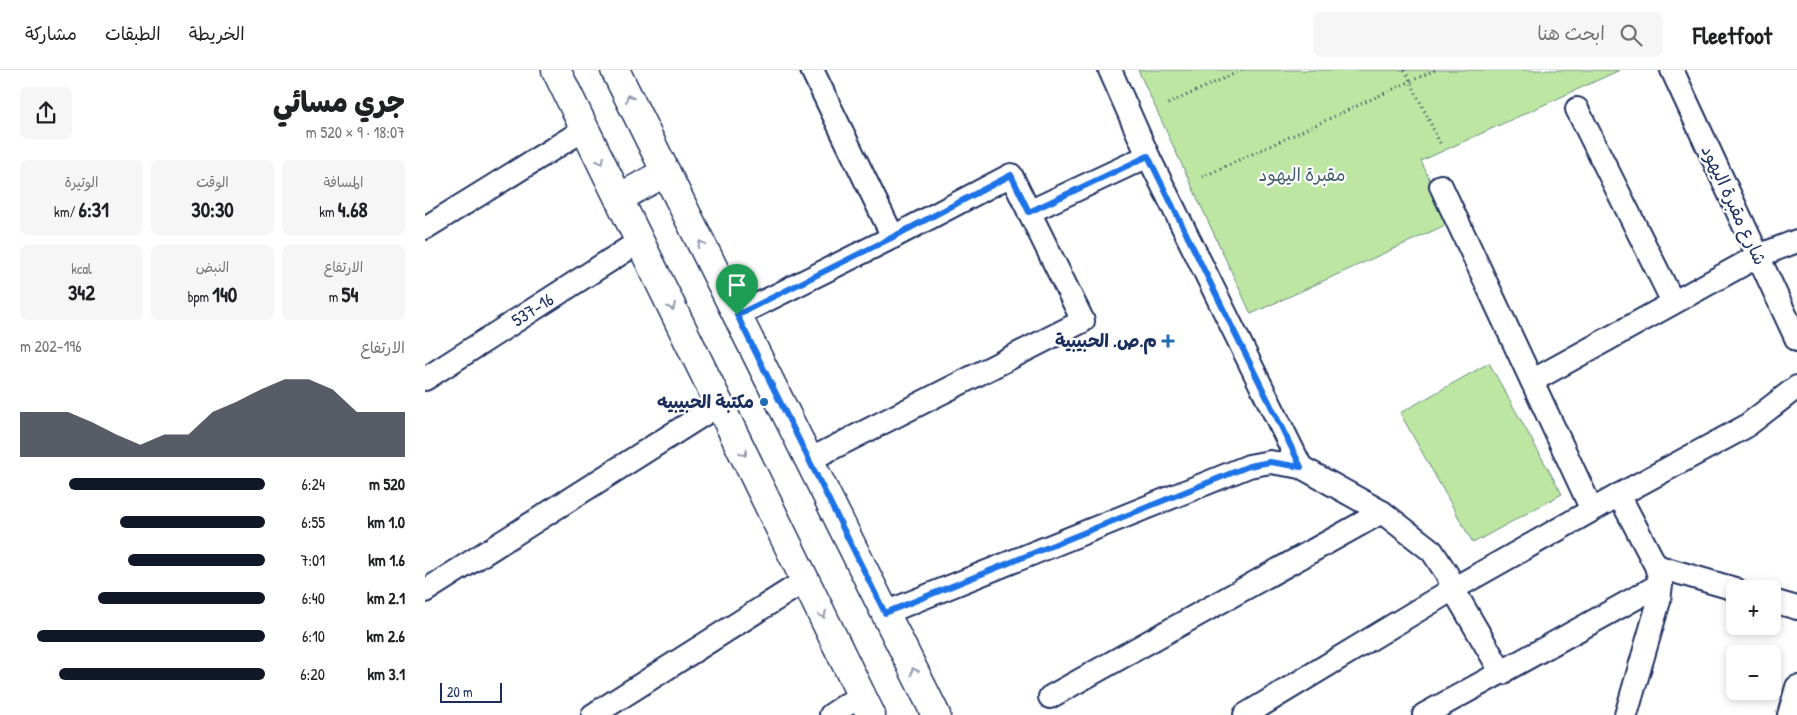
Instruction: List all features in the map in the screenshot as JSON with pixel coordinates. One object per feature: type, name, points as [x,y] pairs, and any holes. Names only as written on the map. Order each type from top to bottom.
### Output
[{"type":"street","points":[[556,70],[866,705],[831,715]]},
{"type":"street","points":[[615,70],[936,715]]},
{"type":"street","points":[[812,70],[893,237]]},
{"type":"street","points":[[1110,70],[1148,156],[1301,467]]},
{"type":"street","name":"شارع مقبرة اليهود","points":[[1672,70],[1797,340]]},
{"type":"street","points":[[1577,109],[1673,302]]},
{"type":"street","points":[[425,228],[585,128]]},
{"type":"street","points":[[1029,212],[1148,156]]},
{"type":"street","points":[[619,198],[666,172]]},
{"type":"street","points":[[737,315],[893,237],[1011,175],[1083,321],[809,460]]},
{"type":"street","points":[[1441,186],[1593,510]]},
{"type":"street","name":"537-16","points":[[425,379],[640,241]]},
{"type":"street","points":[[1532,381],[1757,256],[1797,241]]},
{"type":"street","points":[[1245,715],[1453,589],[1619,495],[1745,427],[1797,387]]},
{"type":"street","points":[[425,591],[720,404]]},
{"type":"street","points":[[885,613],[1249,466],[1270,462],[1301,467],[1381,512],[1432,551],[1447,574],[1453,589],[1502,673]]},
{"type":"street","points":[[1619,495],[1659,575],[1659,602],[1626,715]]},
{"type":"street","points":[[1050,697],[1381,512]]},
{"type":"street","points":[[1424,715],[1451,708],[1502,673],[1659,575],[1726,588]]},
{"type":"street","points":[[593,715],[806,580]]},
{"type":"street","points":[[1781,603],[1797,608]]},
{"type":"path","points":[[1168,104],[1242,70]]},
{"type":"path","points":[[1405,70],[1440,143]]},
{"type":"path","points":[[1202,177],[1435,70]]},
{"type":"green space","name":"مقبرة اليهود","points":[[1138,70],[1620,70],[1421,161],[1450,223],[1251,314]]},
{"type":"green space","points":[[1489,363],[1562,494],[1473,543],[1400,413]]},
{"type":"place","name":"م.ص. الحبيبية","points":[[1168,341]]},
{"type":"place","name":"مكتبة الحبيبيه","points":[[764,402]]},
{"type":"route","points":[[1148,156],[1301,467],[1270,462],[1249,466],[885,613],[737,315],[893,237],[1011,175],[1029,212],[1148,156]]}]
